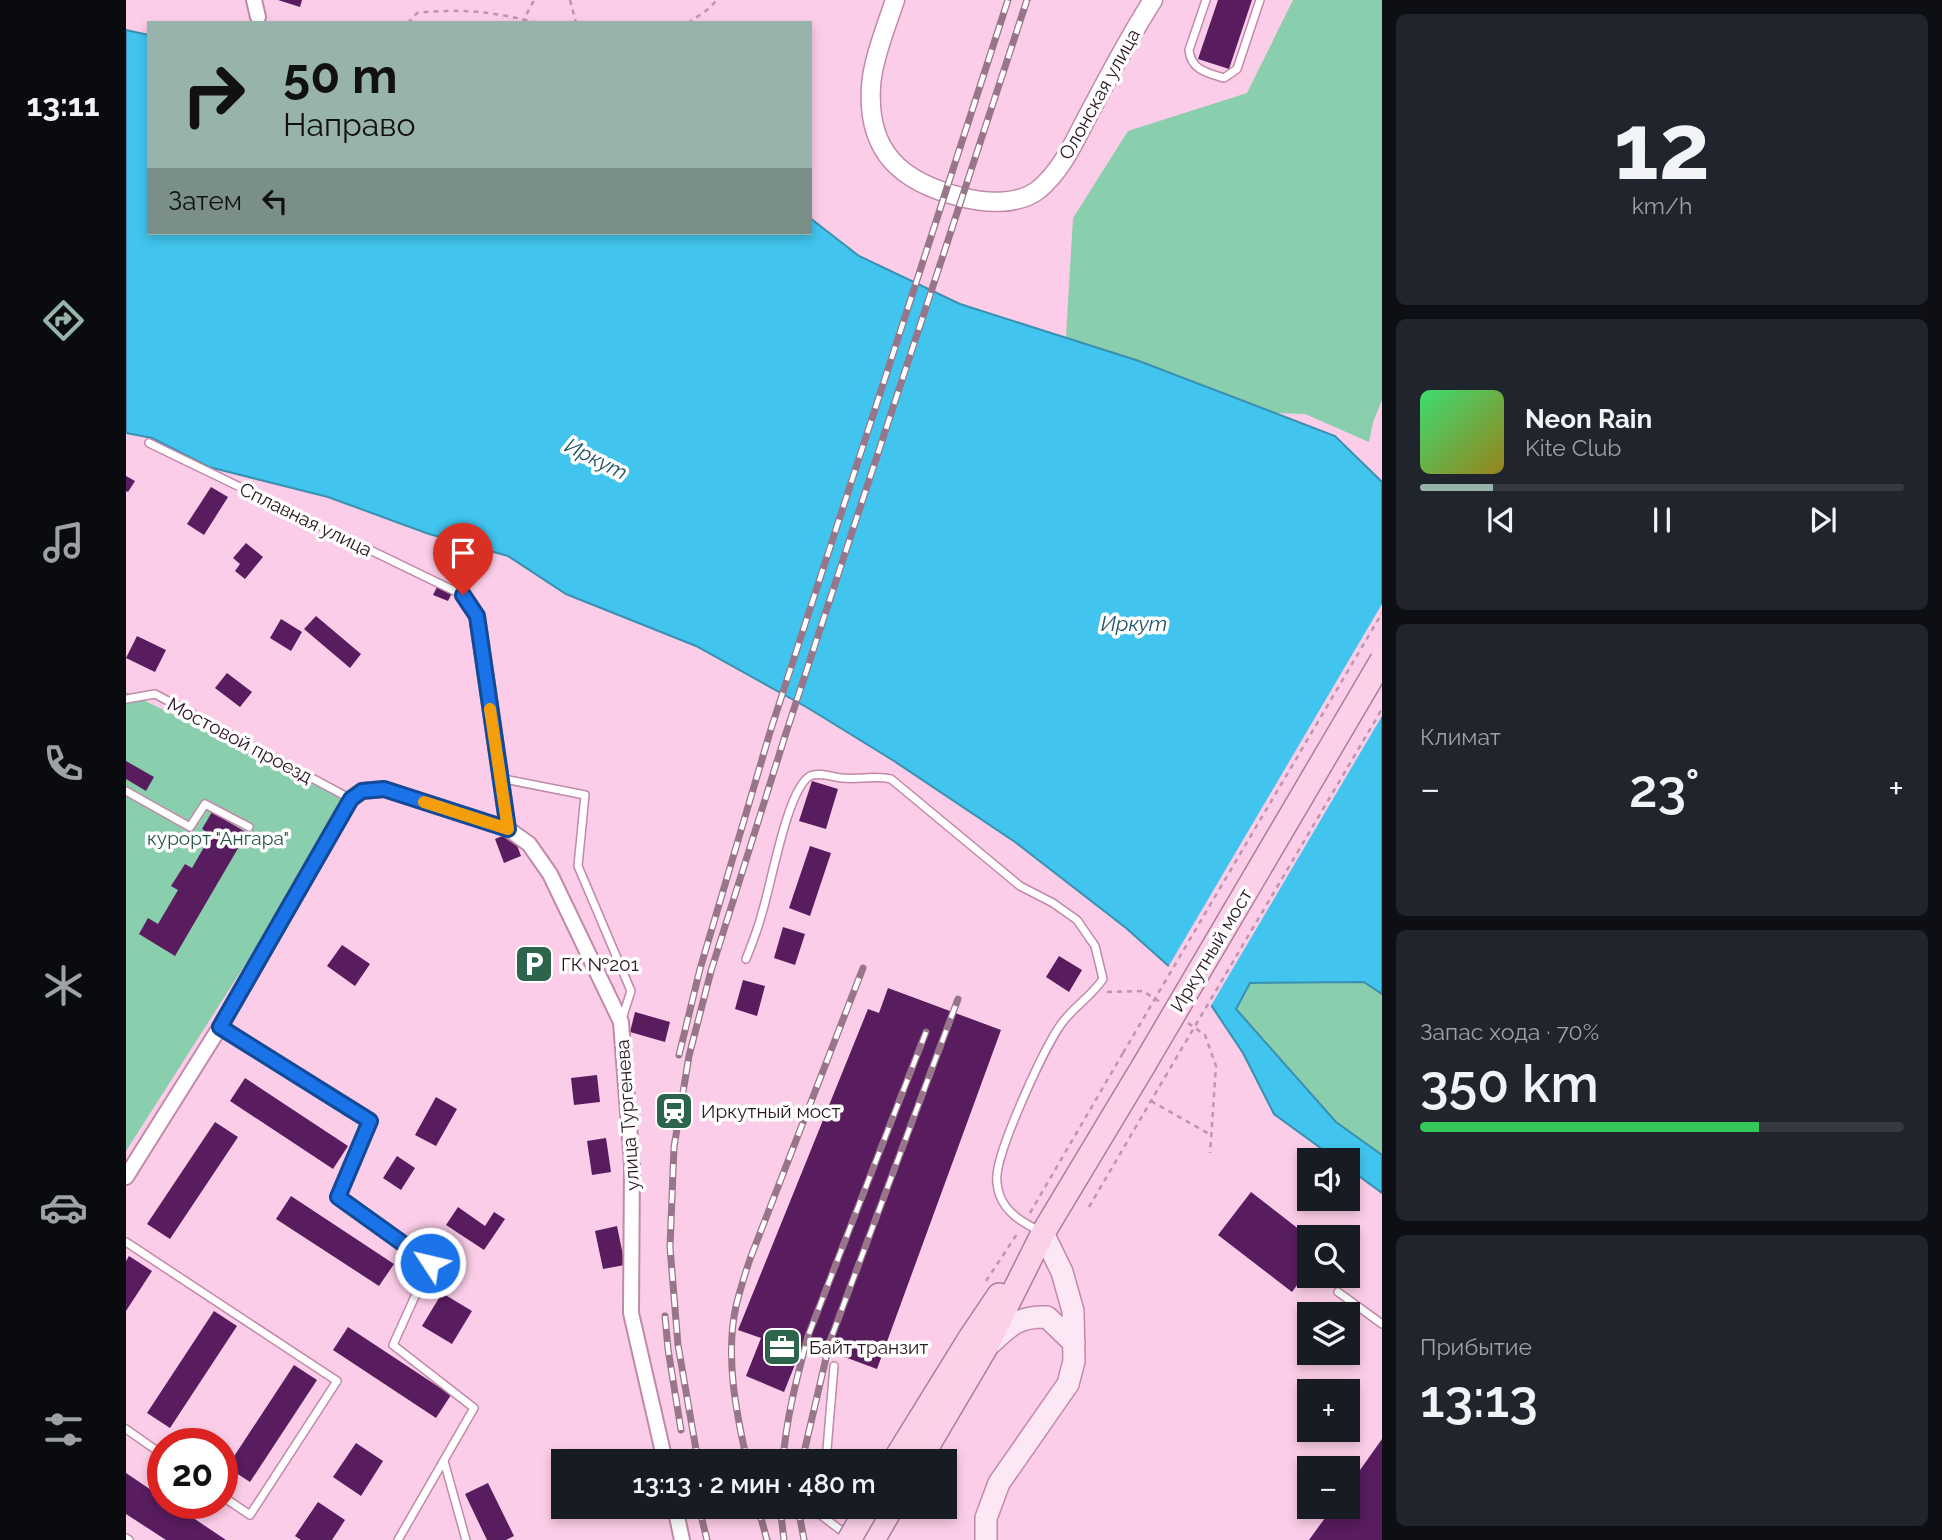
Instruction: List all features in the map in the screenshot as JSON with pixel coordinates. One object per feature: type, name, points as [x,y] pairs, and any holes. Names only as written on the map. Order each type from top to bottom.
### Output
[{"type":"main road","name":"Иркутный мост","points":[[926,1449],[985,1349],[1033,1228],[1143,1065],[1382,660]]},
{"type":"main road","points":[[901,1449],[970,1338],[1033,1228],[1062,1272],[1073,1311],[1074,1361],[1068,1384],[999,1483],[986,1518],[986,1540]]},
{"type":"main road","points":[[985,1349],[1011,1324],[1030,1316],[1047,1317],[1074,1343]]},
{"type":"main road","points":[[851,1540],[862,1519]]},
{"type":"main road","points":[[873,1540],[885,1519]]},
{"type":"street","points":[[254,0],[258,17]]},
{"type":"street","name":"Олонская улица","points":[[895,0],[871,85],[872,114],[878,144],[918,183],[933,191],[982,203],[1017,200],[1037,191],[1061,164],[1153,0]]},
{"type":"street","points":[[126,1177],[220,1027],[351,799],[362,791],[384,789],[508,829],[477,616],[463,595]]},
{"type":"street","name":"улица Тургенева","points":[[508,829],[529,844],[550,874],[621,1023],[632,1164],[631,1313],[662,1449]]},
{"type":"street","points":[[678,1519],[682,1540]]},
{"type":"lane","points":[[1206,0],[1189,50],[1189,58],[1199,70],[1224,78],[1237,69],[1259,0]]},
{"type":"lane","name":"Сплавная улица","points":[[149,443],[463,595]]},
{"type":"lane","name":"Мостовой проезд","points":[[126,699],[155,694],[351,799]]},
{"type":"lane","points":[[746,959],[763,913],[789,810],[800,787],[810,776],[818,775],[847,779],[877,776],[891,779],[1020,886],[1053,902],[1077,920],[1095,946],[1103,979],[1094,993],[1066,1017],[1052,1037],[1005,1142],[997,1175],[999,1195],[1007,1208],[1033,1228]]},
{"type":"lane","points":[[499,778],[585,795],[578,866],[631,991],[621,1023]]},
{"type":"lane","points":[[126,791],[190,827],[205,804],[249,827]]},
{"type":"lane","points":[[220,1027],[370,1121],[338,1197],[430,1263],[393,1345],[474,1408],[398,1540]]},
{"type":"lane","points":[[126,1242],[337,1381],[250,1515],[238,1507]]},
{"type":"lane","points":[[1338,1292],[1382,1324]]},
{"type":"lane","points":[[828,1449],[834,1366]]},
{"type":"lane","points":[[126,1429],[147,1444]]},
{"type":"lane","points":[[444,1461],[466,1540]]},
{"type":"lane","points":[[826,1519],[851,1540]]},
{"type":"path","points":[[410,21],[417,13],[451,9],[497,13],[523,21],[534,0]]},
{"type":"path","points":[[570,0],[575,21]]},
{"type":"path","points":[[691,21],[717,0]]},
{"type":"path","points":[[986,1280],[1033,1228],[1123,1053],[1382,613]]},
{"type":"path","points":[[1089,1208],[1382,709]]},
{"type":"path","points":[[1094,993],[1143,991],[1164,1005]]},
{"type":"path","points":[[1185,1020],[1205,1035],[1216,1066],[1210,1153]]},
{"type":"path","points":[[1151,1101],[1211,1135]]},
{"type":"green space","points":[[1293,0],[1382,0],[1382,400],[1369,442],[1305,414],[1275,413],[1139,361],[1066,337],[1073,218],[1128,131],[1247,93]]},
{"type":"green space","name":"курорт \"Ангара\"","points":[[126,692],[351,799],[126,1151]]},
{"type":"green space","points":[[1364,982],[1382,994],[1382,1155],[1336,1122],[1235,1009],[1250,983]]},
{"type":"water","name":"Иркут","points":[[126,30],[147,35],[147,235],[812,235],[812,220],[859,256],[960,304],[1139,361],[1335,436],[1382,482],[1382,994],[1364,982],[1250,983],[1236,1009],[1336,1122],[1382,1155],[1382,1193],[1360,1177],[1360,1148],[1321,1148],[1274,1114],[1243,1053],[1209,1002],[1126,928],[1015,842],[894,761],[808,708],[696,646],[566,594],[508,556],[429,534],[328,497],[209,467],[152,438],[126,433]]},
{"type":"pier","points":[[1382,604],[1382,716],[1209,1009],[1167,969]]},
{"type":"building","points":[[278,0],[302,0],[300,7]]},
{"type":"building","points":[[1218,0],[1252,0],[1229,69],[1198,59]]},
{"type":"building","points":[[126,476],[135,481],[128,492],[126,491]]},
{"type":"building","points":[[211,487],[228,497],[204,535],[187,524]]},
{"type":"building","points":[[246,543],[263,557],[245,579],[235,571],[240,564],[233,558]]},
{"type":"building","points":[[437,587],[452,593],[448,601],[433,595]]},
{"type":"building","points":[[316,616],[361,654],[350,668],[304,629]]},
{"type":"building","points":[[281,619],[302,632],[291,651],[270,638]]},
{"type":"building","points":[[137,636],[166,650],[155,672],[126,658]]},
{"type":"building","points":[[227,673],[252,692],[240,707],[215,688]]},
{"type":"building","points":[[126,761],[154,777],[146,791],[126,779]]},
{"type":"building","points":[[812,781],[838,789],[826,829],[799,821]]},
{"type":"building","points":[[212,812],[247,833],[175,956],[139,934],[148,918],[158,924],[178,890],[171,886],[185,864],[192,868],[211,835],[202,829]]},
{"type":"building","points":[[512,832],[521,856],[504,863],[495,839]]},
{"type":"building","points":[[810,846],[831,853],[810,916],[789,908]]},
{"type":"building","points":[[783,927],[805,934],[795,965],[774,958]]},
{"type":"building","points":[[342,945],[370,964],[355,986],[327,966]]},
{"type":"building","points":[[1059,956],[1082,970],[1069,992],[1046,977]]},
{"type":"building","points":[[743,980],[765,986],[757,1016],[735,1009]]},
{"type":"building","points":[[888,988],[1001,1030],[877,1369],[804,1342],[784,1392],[746,1376],[761,1338],[738,1330],[868,1009],[879,1013]]},
{"type":"building","points":[[635,1012],[670,1022],[665,1042],[630,1032]]},
{"type":"building","points":[[597,1075],[600,1102],[574,1105],[571,1078]]},
{"type":"building","points":[[245,1078],[348,1146],[333,1169],[230,1101]]},
{"type":"building","points":[[436,1097],[457,1109],[436,1146],[415,1135]]},
{"type":"building","points":[[215,1122],[238,1137],[170,1239],[147,1224]]},
{"type":"building","points":[[606,1138],[611,1172],[592,1175],[587,1141]]},
{"type":"building","points":[[397,1156],[415,1168],[401,1190],[383,1178]]},
{"type":"building","points":[[1251,1192],[1297,1228],[1297,1285],[1292,1292],[1218,1235]]},
{"type":"building","points":[[291,1196],[394,1264],[379,1286],[276,1219]]},
{"type":"building","points":[[458,1207],[485,1226],[494,1212],[505,1219],[484,1250],[446,1225]]},
{"type":"building","points":[[617,1226],[625,1265],[603,1269],[595,1231]]},
{"type":"building","points":[[129,1256],[152,1271],[126,1311],[126,1261]]},
{"type":"building","points":[[442,1293],[472,1311],[452,1344],[422,1326]]},
{"type":"building","points":[[214,1311],[237,1326],[170,1428],[147,1413]]},
{"type":"building","points":[[348,1327],[451,1395],[436,1418],[333,1350]]},
{"type":"building","points":[[294,1365],[317,1380],[250,1482],[238,1474],[238,1450]]},
{"type":"building","points":[[1382,1439],[1382,1540],[1309,1540],[1324,1519],[1360,1519],[1360,1470]]},
{"type":"building","points":[[356,1443],[383,1461],[361,1496],[333,1477]]},
{"type":"building","points":[[126,1473],[147,1487],[147,1519],[195,1519],[226,1540],[166,1540],[126,1514]]},
{"type":"building","points":[[488,1483],[514,1536],[506,1540],[487,1540],[465,1494]]},
{"type":"building","points":[[318,1502],[345,1520],[332,1540],[301,1540],[295,1536]]},
{"type":"railway","points":[[679,1055],[700,969],[771,729],[1008,0]]},
{"type":"railway","points":[[696,1449],[678,1345],[670,1247],[674,1147],[689,1056],[711,971],[786,733],[1027,0]]},
{"type":"railway","points":[[745,1449],[732,1364],[736,1306],[750,1259],[863,968]]},
{"type":"railway","points":[[805,1449],[830,1341],[958,999]]},
{"type":"railway","points":[[784,1449],[789,1414],[808,1336],[926,1032]]},
{"type":"railway","points":[[665,1316],[681,1430]]},
{"type":"railway","points":[[702,1519],[707,1540]]},
{"type":"railway","points":[[761,1519],[767,1540]]},
{"type":"railway","points":[[781,1519],[784,1540]]},
{"type":"railway","points":[[800,1519],[804,1540]]},
{"type":"slow traffic","points":[[424,802],[508,829],[490,709]]},
{"type":"place","name":"ГК №201","points":[[534,964]]},
{"type":"place","name":"Иркутный мост","points":[[674,1111]]},
{"type":"place","name":"Байт транзит","points":[[782,1347]]},
{"type":"route","points":[[430,1263],[338,1197],[370,1121],[220,1027],[351,799],[362,791],[384,789],[508,829],[477,616],[463,595]]}]
